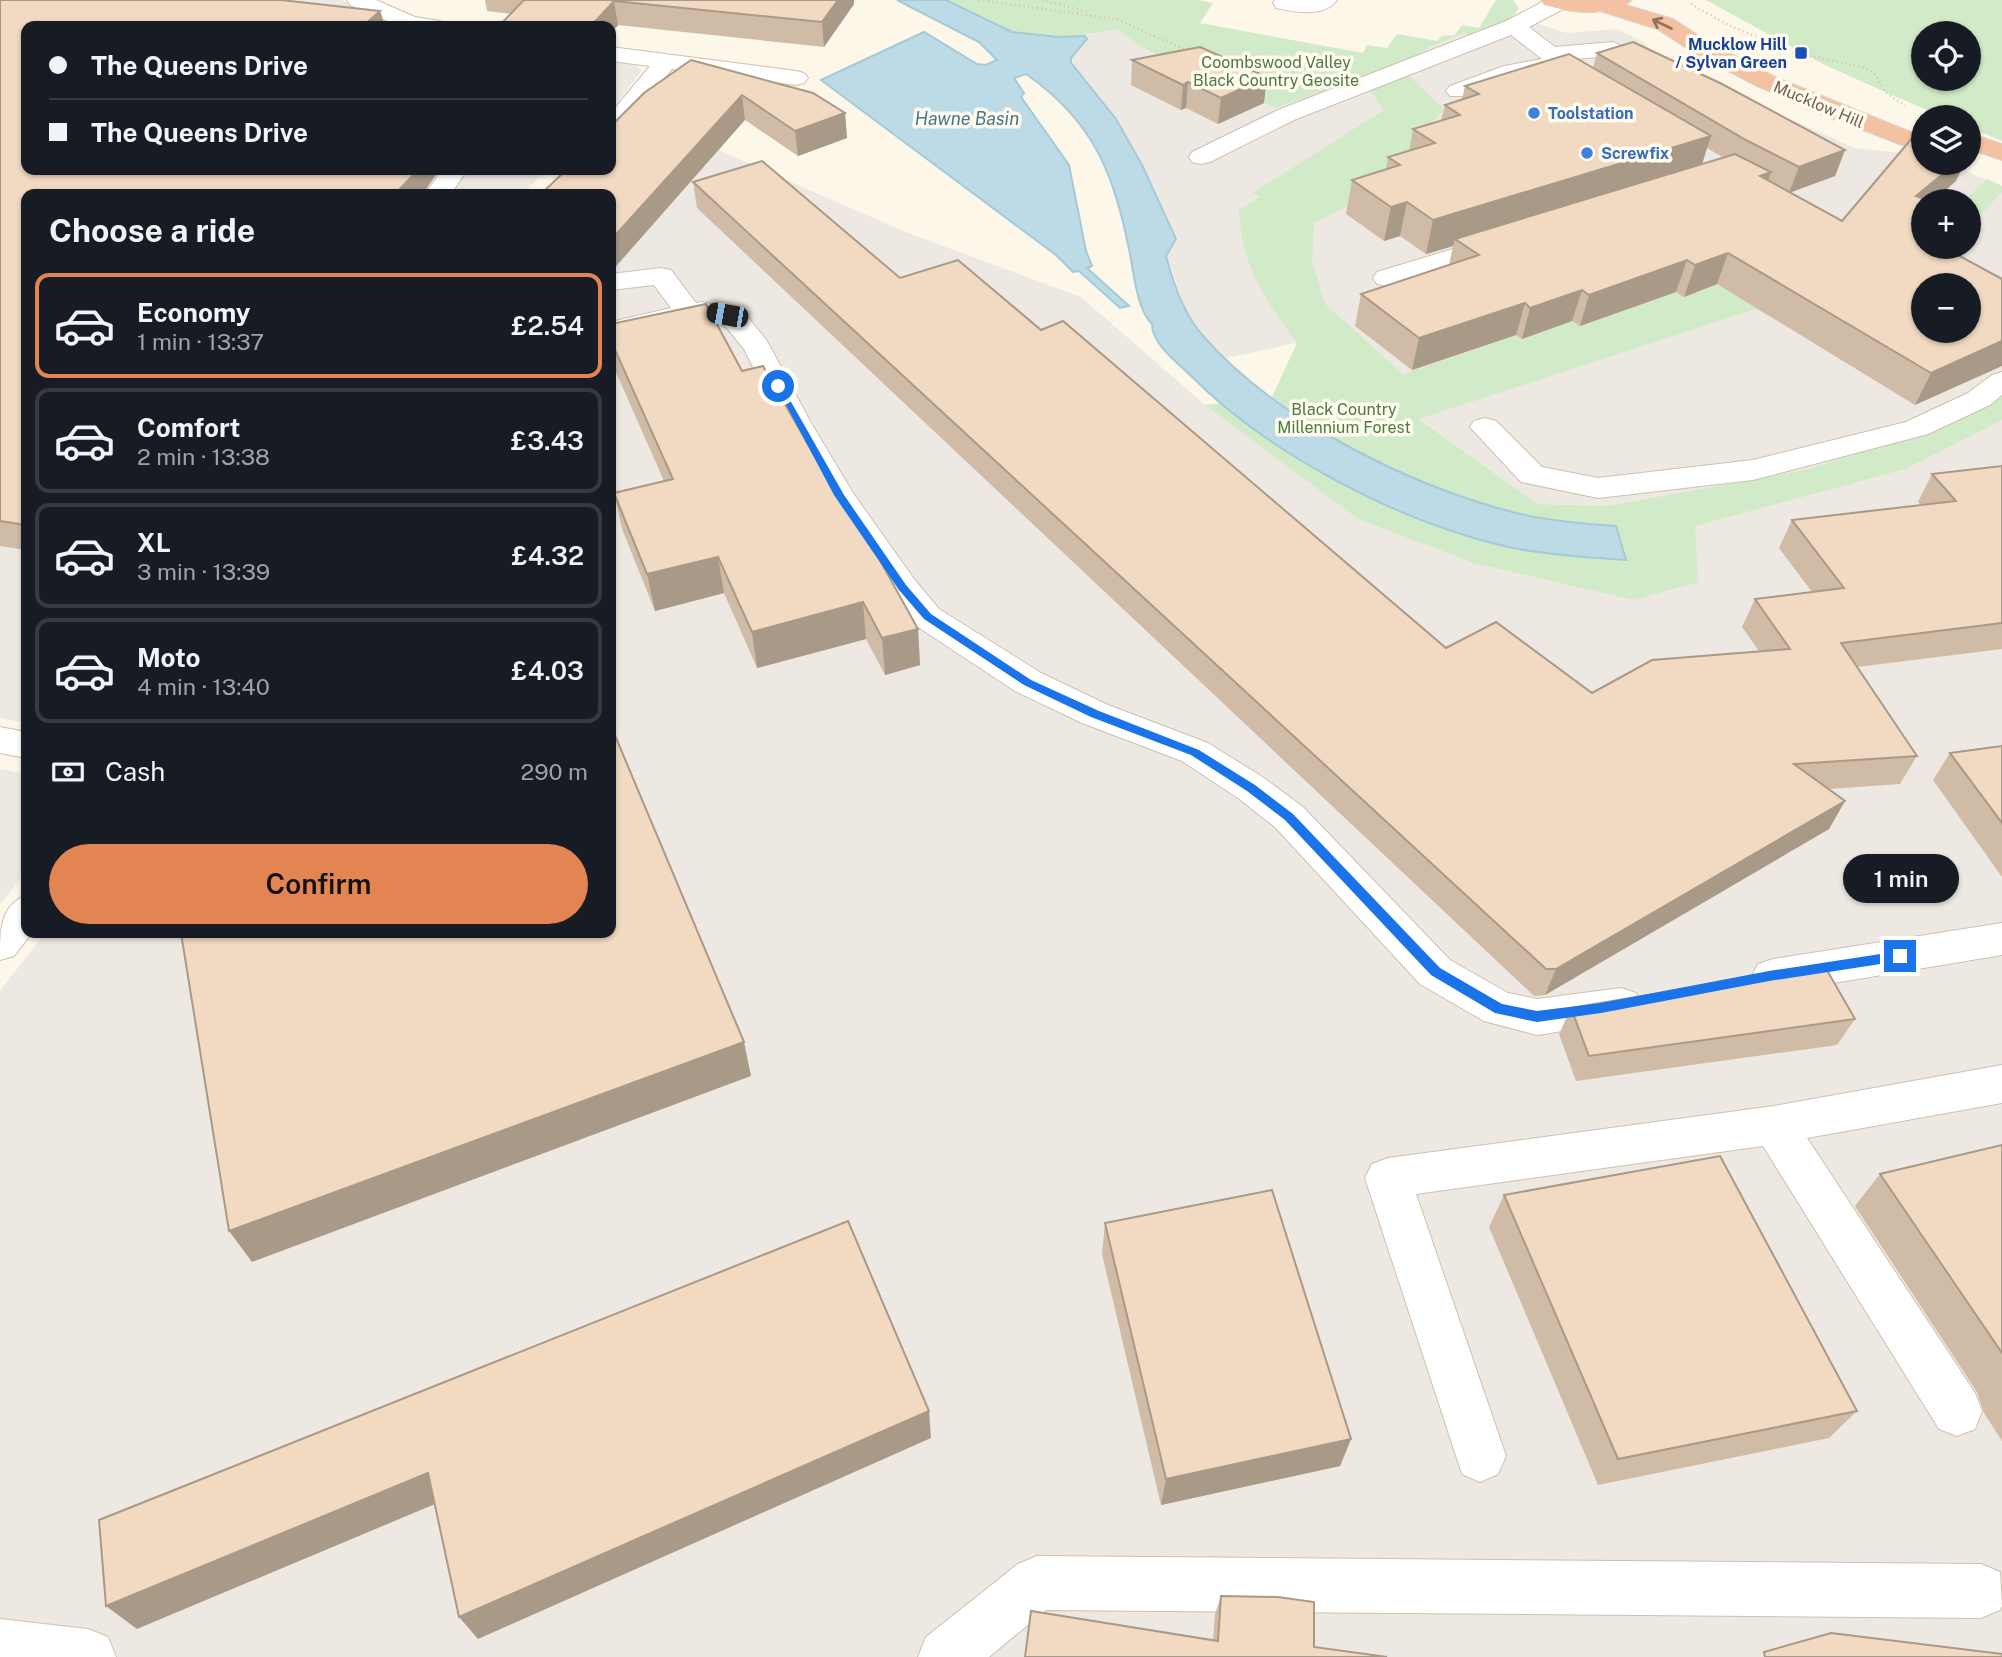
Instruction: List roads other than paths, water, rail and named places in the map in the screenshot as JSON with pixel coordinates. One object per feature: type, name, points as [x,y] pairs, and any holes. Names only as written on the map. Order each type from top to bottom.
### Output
[{"type":"highway","points":[[1667,0],[1714,29]]},
{"type":"highway","name":"Mucklow Hill","points":[[1547,4],[1612,2],[1664,24],[1702,48],[1765,81],[1911,141]]},
{"type":"highway","name":"Mucklow Hill","points":[[1869,101],[1911,114]]},
{"type":"highway","points":[[1981,145],[2002,153]]},
{"type":"highway","points":[[1981,166],[2002,174]]},
{"type":"street","points":[[358,0],[405,21]]},
{"type":"street","points":[[1286,0],[1284,2],[1312,6],[1326,0]]},
{"type":"street","points":[[1201,157],[1286,115],[1514,26],[1547,4]]},
{"type":"street","points":[[1514,26],[1553,58],[1564,76],[1610,103]]},
{"type":"street","points":[[1458,91],[1553,58],[1613,49],[1672,78]]},
{"type":"street","points":[[616,55],[796,78]]},
{"type":"street","points":[[616,119],[665,63]]},
{"type":"street","points":[[1387,278],[1530,233]]},
{"type":"street","points":[[616,281],[662,276],[689,313]]},
{"type":"street","points":[[616,329],[702,310],[727,315],[737,322],[757,347],[795,421],[839,495],[902,587],[928,617],[1028,682],[1095,714],[1195,752],[1251,788],[1289,817],[1435,972],[1499,1009],[1537,1017],[1653,998]]},
{"type":"street","points":[[1485,426],[1532,475],[1598,488],[1754,470],[1917,428],[1979,399],[2002,381]]},
{"type":"street","points":[[0,740],[21,745]]},
{"type":"street","points":[[0,944],[21,917]]},
{"type":"street","points":[[1743,981],[2002,939]]},
{"type":"street","points":[[1480,1456],[1388,1178],[1774,1125],[2002,1084]]},
{"type":"street","points":[[1774,1125],[1957,1411]]},
{"type":"street","points":[[946,1657],[1037,1583],[1981,1591]]},
{"type":"street","points":[[0,1647],[88,1657]]},
{"type":"water","name":"Hawne Basin","points":[[897,0],[946,0],[1012,32],[1058,37],[1085,36],[1087,39],[1071,58],[1071,63],[1116,119],[1142,165],[1176,239],[1166,256],[1185,309],[1204,337],[1269,396],[1348,446],[1433,486],[1528,516],[1616,526],[1626,560],[1535,552],[1463,535],[1421,520],[1336,480],[1256,431],[1189,374],[1156,338],[1140,301],[1124,226],[1108,175],[1085,131],[1050,92],[1026,74],[1014,78],[1024,93],[1021,97],[1069,165],[1086,251],[1092,266],[1087,268],[1129,306],[1120,308],[1079,271],[1073,272],[1056,255],[821,80],[924,32],[977,64],[986,65],[997,60],[979,42]]},
{"type":"place","name":"Mucklow Hill / Sylvan Green","points":[[1801,53]]},
{"type":"place","name":"Toolstation","points":[[1534,113]]},
{"type":"place","name":"Screwfix","points":[[1587,153]]},
{"type":"park label","name":"Coombswood Valley Black Country Geosite","points":[[1276,71]]},
{"type":"park label","name":"Black Country Millennium Forest","points":[[1344,418]]}]
